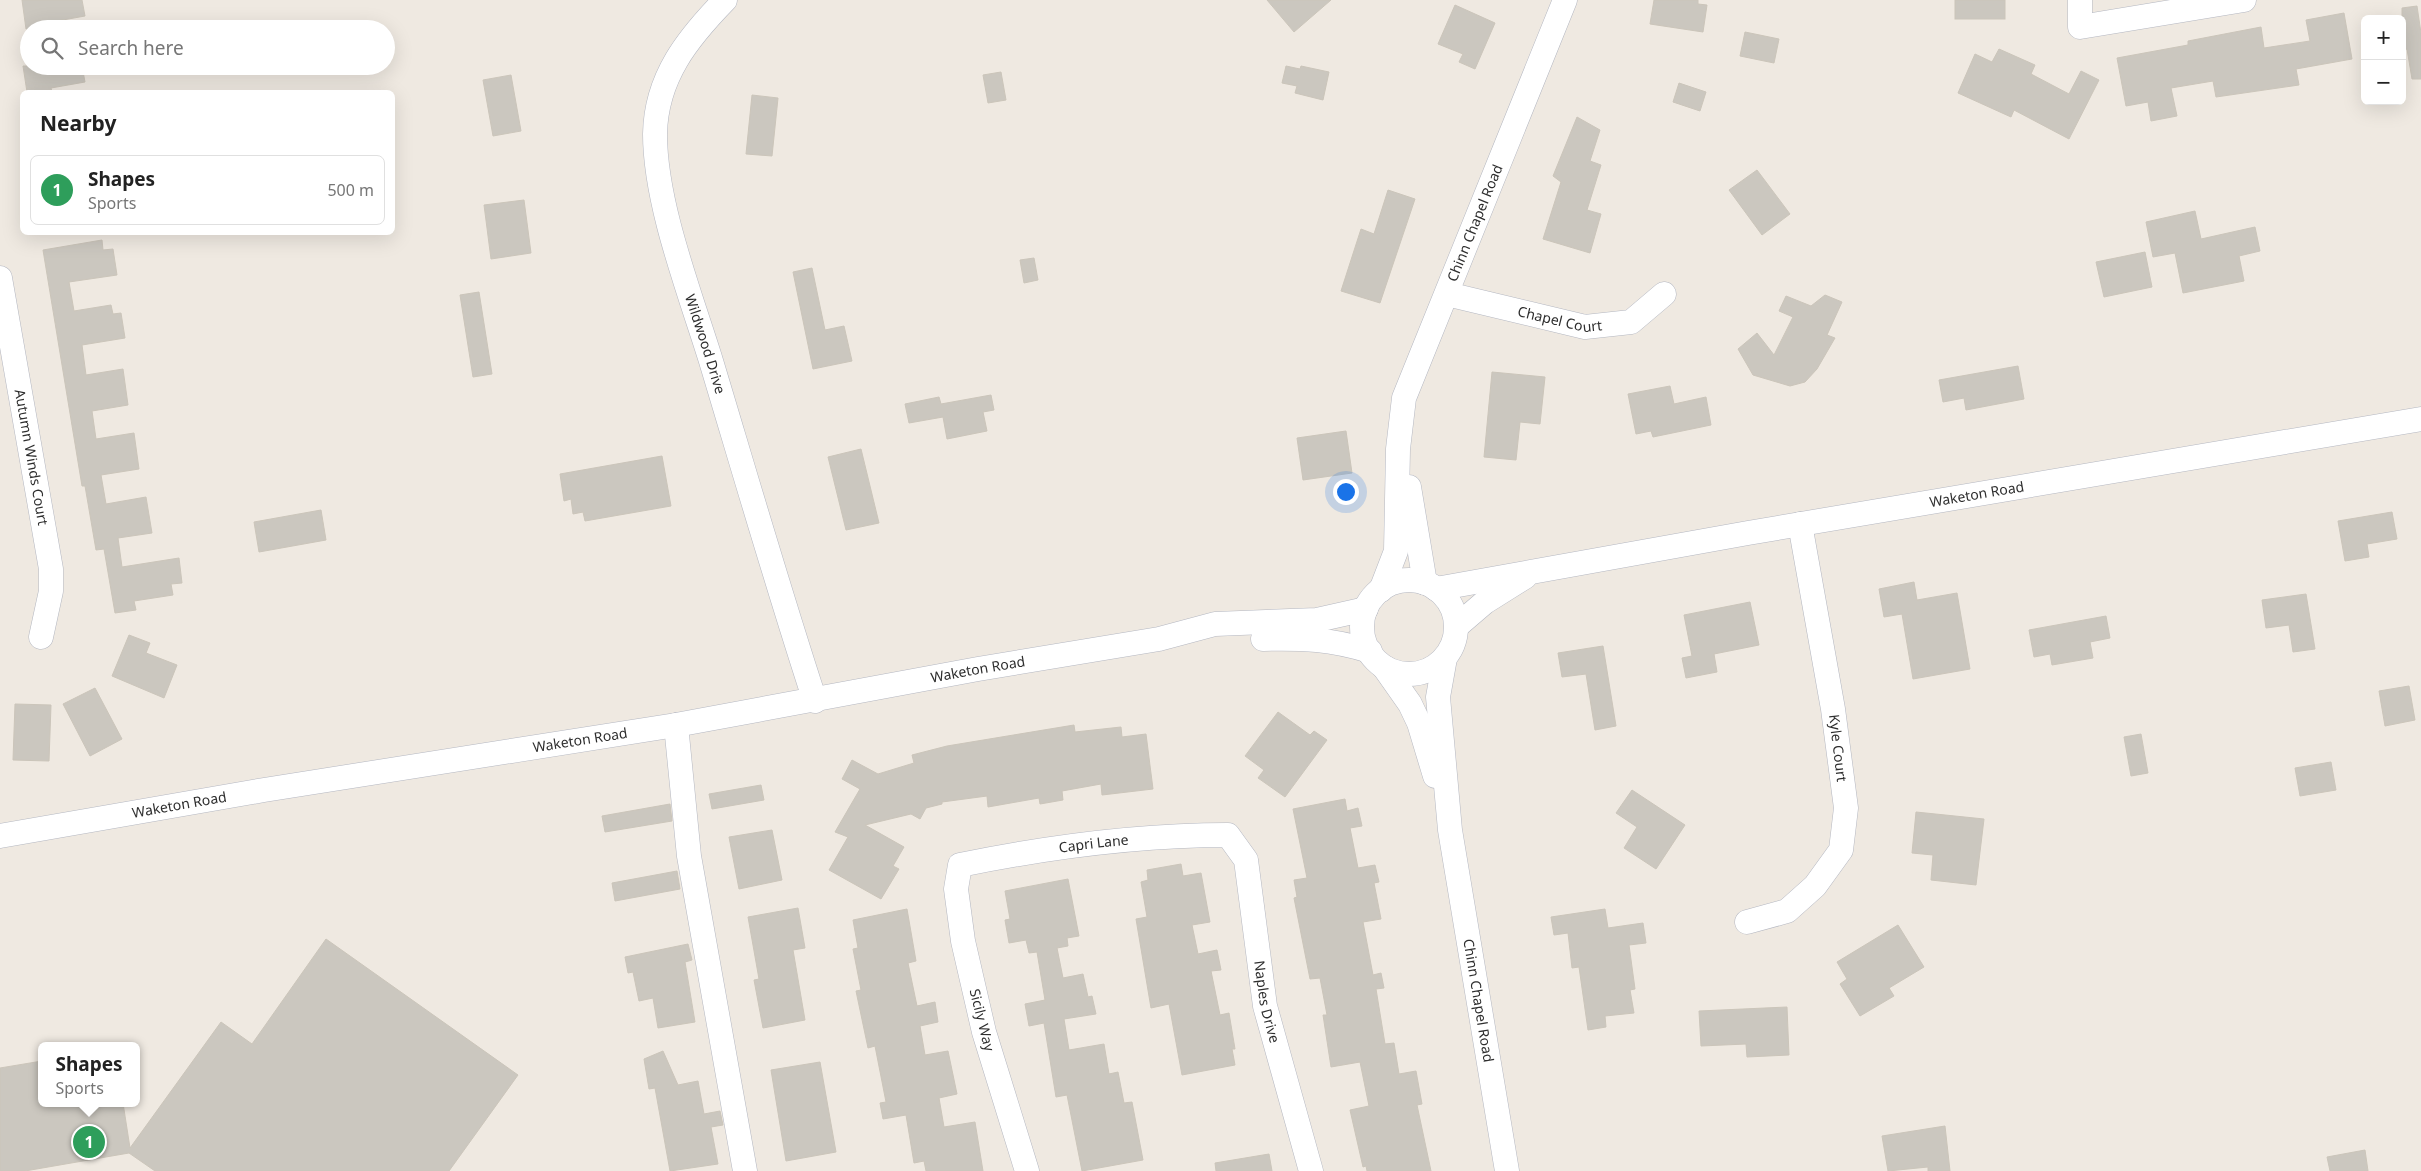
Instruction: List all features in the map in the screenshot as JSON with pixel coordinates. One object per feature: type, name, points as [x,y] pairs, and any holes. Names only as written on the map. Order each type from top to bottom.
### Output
[{"type":"street","name":"Wildwood Drive","points":[[725,0],[677,56],[669,73],[659,107],[655,133],[658,164],[674,242],[773,572],[814,701]]},
{"type":"street","name":"Chinn Chapel Road","points":[[1380,590],[1396,551],[1398,449],[1404,398],[1566,0]]},
{"type":"street","points":[[2080,0],[2080,27],[2244,0]]},
{"type":"street","name":"Autumn Winds Court","points":[[0,278],[51,568],[50,591],[41,637]]},
{"type":"street","name":"Chapel Court","points":[[1447,294],[1586,327],[1631,322],[1664,294]]},
{"type":"street","name":"Waketon Road","points":[[1431,586],[1532,571],[2421,419]]},
{"type":"street","name":"Chinn Chapel Road","points":[[1398,449],[1407,476],[1431,586]]},
{"type":"street","name":"Kyle Court","points":[[1747,922],[1787,912],[1815,886],[1841,850],[1846,808],[1833,709],[1800,524]]},
{"type":"street","name":"Waketon Road","points":[[1456,626],[1485,602],[1532,571]]},
{"type":"street","points":[[1402,581],[1431,586],[1451,604],[1456,626],[1453,643],[1445,658],[1431,668],[1404,674],[1377,659],[1363,632],[1366,608],[1380,590],[1402,581]]},
{"type":"street","name":"Waketon Road","points":[[0,836],[264,790],[676,725],[814,701],[978,669],[1159,639],[1215,624],[1317,620],[1366,608]]},
{"type":"street","name":"Waketon Road","points":[[1159,639],[1321,640],[1338,642],[1377,659]]},
{"type":"street","name":"Chinn Chapel Road","points":[[1445,658],[1438,697],[1450,830],[1507,1171]]},
{"type":"street","name":"Chinn Chapel Road","points":[[1377,659],[1410,704],[1420,723],[1450,830]]},
{"type":"street","points":[[676,725],[689,856],[745,1171]]},
{"type":"street","name":"Capri Lane","points":[[960,865],[1030,851],[1189,835],[1228,835]]},
{"type":"street","name":"Naples Drive","points":[[1228,835],[1246,860],[1265,1006],[1311,1171]]},
{"type":"street","name":"Sicily Way","points":[[960,865],[956,889],[963,941],[984,1032],[1027,1171]]},
{"type":"building","points":[[22,0],[82,0],[85,16],[63,20],[25,20]]},
{"type":"building","points":[[1267,0],[1331,0],[1294,32]]},
{"type":"building","points":[[1654,0],[1698,0],[1698,4],[1707,5],[1703,32],[1650,24]]},
{"type":"building","points":[[1955,0],[2005,0],[2005,19],[1955,19]]},
{"type":"building","points":[[1455,5],[1495,23],[1475,69],[1459,62],[1463,54],[1438,44]]},
{"type":"building","points":[[2417,6],[2421,33],[2421,79],[2412,79],[2406,49],[2406,15],[2402,15],[2402,8]]},
{"type":"building","points":[[2344,13],[2352,59],[2296,69],[2299,85],[2216,97],[2213,81],[2171,88],[2177,116],[2151,121],[2148,102],[2126,106],[2117,58],[2188,45],[2188,41],[2261,27],[2264,48],[2310,41],[2306,20]]},
{"type":"building","points":[[1745,32],[1779,39],[1774,63],[1740,56]]},
{"type":"building","points":[[1999,49],[2035,65],[2031,74],[2069,94],[2081,71],[2099,80],[2069,139],[2014,110],[2011,117],[1958,93],[1975,54],[1992,62]]},
{"type":"building","points":[[1286,66],[1300,69],[1301,66],[1329,72],[1323,100],[1295,93],[1297,86],[1282,83]]},
{"type":"building","points":[[1001,72],[1006,100],[988,103],[983,75]]},
{"type":"building","points":[[24,75],[84,75],[85,82],[51,88],[52,90],[27,90]]},
{"type":"building","points":[[511,75],[521,131],[493,136],[483,80]]},
{"type":"building","points":[[1679,83],[1706,92],[1700,111],[1673,102]]},
{"type":"building","points":[[752,95],[778,98],[772,156],[746,154]]},
{"type":"building","points":[[1577,117],[1600,130],[1590,161],[1601,165],[1587,210],[1601,214],[1590,253],[1543,239],[1561,182],[1553,176]]},
{"type":"building","points":[[1757,170],[1790,214],[1762,235],[1729,190]]},
{"type":"building","points":[[1388,190],[1415,199],[1380,303],[1341,291],[1361,229],[1374,234]]},
{"type":"building","points":[[524,200],[531,253],[491,259],[484,205]]},
{"type":"building","points":[[2195,211],[2201,239],[2255,227],[2260,251],[2239,256],[2244,281],[2183,293],[2175,253],[2153,257],[2146,222]]},
{"type":"building","points":[[102,240],[103,250],[113,249],[117,275],[69,282],[74,311],[111,305],[113,314],[121,313],[125,338],[82,345],[86,375],[123,369],[128,405],[92,411],[96,439],[134,433],[139,469],[101,475],[106,504],[146,497],[152,533],[118,538],[122,567],[179,558],[182,583],[171,584],[173,595],[134,601],[136,610],[115,613],[104,549],[96,550],[85,486],[82,486],[43,250]]},
{"type":"building","points":[[2145,252],[2152,287],[2104,297],[2096,262]]},
{"type":"building","points":[[1034,258],[1038,280],[1024,283],[1020,260]]},
{"type":"building","points":[[812,268],[825,330],[844,326],[852,361],[813,369],[793,272]]},
{"type":"building","points":[[479,292],[492,374],[473,377],[460,295]]},
{"type":"building","points":[[1825,295],[1842,302],[1827,335],[1835,338],[1817,369],[1805,382],[1790,386],[1753,375],[1738,349],[1757,333],[1774,355],[1793,317],[1779,311],[1786,296],[1811,306]]},
{"type":"building","points":[[2018,366],[2024,399],[1966,410],[1964,398],[1943,402],[1939,380]]},
{"type":"building","points":[[1492,372],[1545,377],[1540,424],[1520,422],[1516,460],[1484,457]]},
{"type":"building","points":[[1670,386],[1674,404],[1706,397],[1711,425],[1653,437],[1651,431],[1636,434],[1628,394]]},
{"type":"building","points":[[991,395],[994,410],[983,412],[987,431],[947,439],[943,417],[909,423],[905,404],[939,397],[941,404]]},
{"type":"building","points":[[1346,431],[1352,473],[1303,480],[1297,438]]},
{"type":"building","points":[[861,449],[879,523],[846,530],[828,457]]},
{"type":"building","points":[[662,456],[671,506],[585,521],[583,512],[573,514],[571,499],[564,501],[560,474]]},
{"type":"building","points":[[321,510],[326,540],[259,552],[254,522]]},
{"type":"building","points":[[2392,512],[2397,539],[2367,544],[2369,557],[2345,561],[2338,521]]},
{"type":"building","points":[[1914,582],[1917,600],[1957,593],[1970,669],[1913,679],[1902,614],[1884,617],[1879,589]]},
{"type":"building","points":[[2306,594],[2315,649],[2293,652],[2289,625],[2266,628],[2262,600]]},
{"type":"building","points":[[1750,602],[1759,645],[1714,654],[1717,672],[1686,678],[1682,658],[1692,656],[1684,615]]},
{"type":"building","points":[[2106,616],[2110,638],[2090,642],[2093,658],[2052,665],[2050,654],[2034,657],[2029,630]]},
{"type":"building","points":[[129,635],[150,643],[146,653],[177,665],[164,698],[112,676]]},
{"type":"building","points":[[1603,646],[1616,726],[1595,730],[1586,674],[1562,677],[1558,653]]},
{"type":"building","points":[[2409,686],[2415,720],[2385,726],[2379,691]]},
{"type":"building","points":[[95,688],[122,739],[90,756],[63,704]]},
{"type":"building","points":[[15,704],[51,705],[49,761],[13,760]]},
{"type":"building","points":[[1278,712],[1310,735],[1314,731],[1327,740],[1285,797],[1258,778],[1264,770],[1245,756]]},
{"type":"building","points":[[1074,725],[1075,732],[1121,727],[1122,737],[1146,734],[1153,789],[1102,795],[1101,784],[1062,791],[1063,800],[1040,804],[1039,798],[988,807],[987,796],[942,802],[942,804],[926,808],[920,819],[911,814],[865,825],[904,847],[893,866],[899,869],[881,899],[829,870],[848,837],[835,832],[860,789],[842,779],[852,760],[878,774],[914,763],[912,755],[947,746]]},
{"type":"building","points":[[2141,734],[2148,773],[2131,776],[2124,737]]},
{"type":"building","points":[[2331,762],[2336,790],[2300,796],[2295,768]]},
{"type":"building","points":[[761,785],[764,800],[712,809],[709,794]]},
{"type":"building","points":[[1632,790],[1685,825],[1656,869],[1624,848],[1637,827],[1616,813]]},
{"type":"building","points":[[1345,799],[1347,811],[1358,808],[1362,826],[1350,828],[1358,868],[1375,865],[1379,882],[1374,883],[1381,919],[1363,922],[1373,975],[1381,973],[1384,988],[1376,989],[1385,1044],[1394,1043],[1399,1074],[1416,1071],[1422,1104],[1417,1105],[1431,1171],[1367,1171],[1366,1166],[1363,1167],[1350,1110],[1369,1106],[1360,1062],[1331,1067],[1323,1015],[1327,1015],[1320,978],[1310,979],[1294,898],[1297,897],[1294,880],[1307,878],[1293,809]]},
{"type":"building","points":[[670,804],[672,821],[605,832],[602,816]]},
{"type":"building","points":[[1916,812],[1984,819],[1976,885],[1931,880],[1933,855],[1912,853]]},
{"type":"building","points":[[772,830],[782,880],[739,889],[729,837]]},
{"type":"building","points":[[1181,864],[1183,876],[1201,873],[1210,922],[1192,925],[1198,954],[1217,950],[1221,970],[1211,971],[1220,1015],[1229,1013],[1235,1049],[1232,1049],[1235,1065],[1182,1075],[1169,1004],[1151,1008],[1136,919],[1147,917],[1141,882],[1148,880],[1147,870]]},
{"type":"building","points":[[677,871],[680,889],[615,901],[612,883]]},
{"type":"building","points":[[1068,879],[1079,936],[1067,938],[1068,946],[1057,948],[1063,978],[1083,974],[1088,997],[1092,996],[1096,1014],[1064,1019],[1069,1050],[1104,1044],[1109,1074],[1118,1072],[1124,1103],[1132,1102],[1143,1160],[1082,1171],[1067,1095],[1056,1097],[1044,1023],[1029,1026],[1025,1004],[1045,1000],[1037,952],[1029,953],[1026,940],[1009,943],[1005,920],[1010,919],[1005,891]]},
{"type":"building","points":[[798,908],[805,948],[793,950],[805,1020],[763,1028],[754,980],[759,979],[748,917]]},
{"type":"building","points":[[907,909],[916,961],[908,963],[917,1006],[935,1002],[938,1022],[920,1026],[925,1055],[948,1051],[957,1094],[939,1098],[944,1127],[975,1122],[983,1171],[926,1171],[924,1161],[914,1163],[906,1115],[883,1119],[880,1103],[886,1102],[875,1046],[868,1048],[856,991],[861,990],[853,949],[858,948],[853,920]]},
{"type":"building","points":[[1605,909],[1608,928],[1643,923],[1646,943],[1629,945],[1635,989],[1630,990],[1634,1013],[1605,1016],[1606,1027],[1588,1030],[1579,967],[1572,968],[1568,933],[1554,935],[1551,917]]},
{"type":"building","points":[[1898,925],[1924,967],[1889,988],[1894,996],[1860,1016],[1840,984],[1847,979],[1837,962]]},
{"type":"building","points":[[326,939],[518,1075],[449,1171],[155,1171],[129,1153],[25,1171],[0,1171],[0,1068],[38,1062],[38,1107],[124,1107],[130,1148],[221,1022],[252,1044]]},
{"type":"building","points":[[688,944],[692,960],[685,962],[695,1022],[658,1028],[653,998],[639,1001],[633,972],[628,973],[625,957]]},
{"type":"building","points":[[1787,1007],[1789,1055],[1747,1057],[1746,1044],[1701,1046],[1699,1011]]},
{"type":"building","points":[[663,1051],[678,1085],[698,1081],[704,1114],[720,1111],[723,1125],[711,1127],[718,1164],[670,1171],[655,1088],[649,1089],[644,1059]]},
{"type":"building","points":[[820,1062],[836,1152],[786,1161],[771,1070]]},
{"type":"building","points":[[1945,1126],[1950,1171],[1928,1171],[1928,1167],[1888,1171],[1882,1136]]},
{"type":"building","points":[[2365,1150],[2368,1171],[2330,1171],[2327,1157]]},
{"type":"building","points":[[1269,1154],[1272,1171],[1216,1171],[1215,1163]]},
{"type":"place","name":"Shapes","points":[[89,1142]]}]
